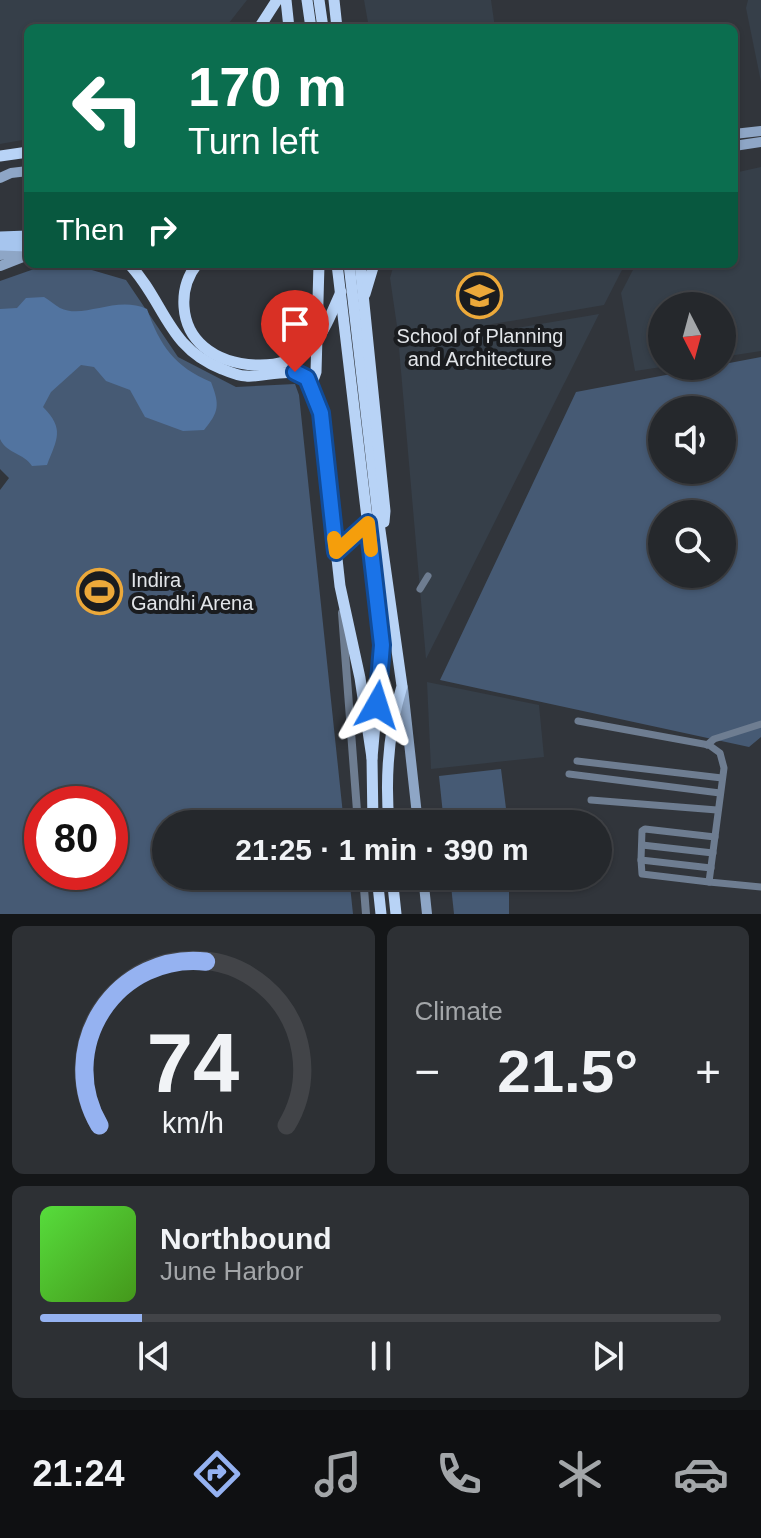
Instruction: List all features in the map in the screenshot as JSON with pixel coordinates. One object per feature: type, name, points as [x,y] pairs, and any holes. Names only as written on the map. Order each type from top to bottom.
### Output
[{"type":"highway","points":[[262,24],[277,0]]},
{"type":"highway","points":[[286,0],[289,24]]},
{"type":"highway","points":[[334,0],[337,24]]},
{"type":"highway","points":[[308,4],[310,24]]},
{"type":"highway","points":[[0,156],[24,153]]},
{"type":"highway","points":[[132,268],[150,289],[175,336],[203,360],[245,376],[295,372],[307,378],[311,386],[321,413],[340,586],[360,678],[372,758]]},
{"type":"highway","points":[[194,268],[186,281],[184,292],[186,316],[201,345],[230,361],[269,364],[298,357],[318,339],[341,291]]},
{"type":"highway","points":[[311,386],[316,372],[319,268]]},
{"type":"highway","points":[[338,268],[371,518],[382,543]]},
{"type":"highway","points":[[349,268],[382,645],[372,758],[373,810]]},
{"type":"highway","points":[[360,268],[385,511],[382,543],[402,686],[387,758],[389,810]]},
{"type":"highway","points":[[363,298],[373,268]]},
{"type":"highway","points":[[336,552],[371,518]]},
{"type":"highway","points":[[378,890],[381,914]]},
{"type":"highway","points":[[393,890],[396,914]]},
{"type":"main road","points":[[738,134],[761,131]]},
{"type":"main road","points":[[738,145],[761,142]]},
{"type":"main road","points":[[0,178],[24,171]]},
{"type":"main road","points":[[0,237],[24,236]]},
{"type":"main road","points":[[0,245],[24,250]]},
{"type":"main road","points":[[0,255],[24,252]]},
{"type":"main road","points":[[0,266],[24,253]]},
{"type":"main road","points":[[402,686],[416,810]]},
{"type":"main road","points":[[424,890],[427,914]]},
{"type":"street","points":[[420,589],[428,576]]},
{"type":"street","points":[[340,586],[357,810]]},
{"type":"street","points":[[578,721],[707,745],[720,753],[723,760],[722,778],[709,882]]},
{"type":"street","points":[[707,745],[714,739],[758,725]]},
{"type":"street","points":[[577,761],[722,778]]},
{"type":"street","points":[[569,774],[720,793]]},
{"type":"street","points":[[591,800],[717,810]]},
{"type":"street","points":[[715,837],[645,829],[642,831],[642,874],[761,887]]},
{"type":"street","points":[[642,845],[713,853]]},
{"type":"street","points":[[641,860],[711,868]]},
{"type":"street","points":[[364,890],[366,914]]},
{"type":"shaded area","points":[[0,0],[247,0],[228,24],[24,24],[24,140],[0,144]]},
{"type":"shaded area","points":[[364,0],[491,0],[494,24],[368,24]]},
{"type":"shaded area","points":[[748,0],[761,0],[761,82],[746,8]]},
{"type":"shaded area","points":[[761,167],[761,351],[736,355],[736,292],[648,292],[648,369],[635,371],[621,293],[634,268],[738,268],[738,172]]},
{"type":"shaded area","points":[[37,268],[85,268],[126,280],[178,357],[236,387],[295,384],[299,395],[343,810],[152,810],[152,890],[350,890],[353,914],[0,914],[0,490],[9,478],[0,469],[0,281]]},
{"type":"shaded area","points":[[393,268],[623,268],[604,305],[399,340],[390,278]]},
{"type":"shaded area","points":[[44,297],[69,311],[123,305],[147,309],[157,334],[170,354],[211,382],[216,408],[204,430],[183,431],[145,417],[130,390],[106,381],[94,367],[81,365],[51,392],[43,407],[57,428],[56,441],[47,465],[32,466],[25,458],[7,448],[0,439],[0,309],[17,308],[26,298]]},
{"type":"shaded area","points":[[599,314],[426,659],[399,348]]},
{"type":"shaded area","points":[[761,357],[761,737],[749,747],[440,680],[576,392],[648,378],[736,380],[736,362]]},
{"type":"shaded area","points":[[427,682],[539,705],[544,757],[431,769]]},
{"type":"shaded area","points":[[501,769],[506,810],[443,810],[439,776]]},
{"type":"shaded area","points":[[451,890],[509,890],[509,914],[454,914]]},
{"type":"slow traffic","points":[[334,538],[336,552],[368,523],[371,550]]},
{"type":"place","name":"School of Planning and Architecture","points":[[480,296]]},
{"type":"place","name":"Indira Gandhi Arena","points":[[100,591]]},
{"type":"route","points":[[295,372],[307,378],[321,413],[336,552],[368,523],[382,645],[377,705]]}]
